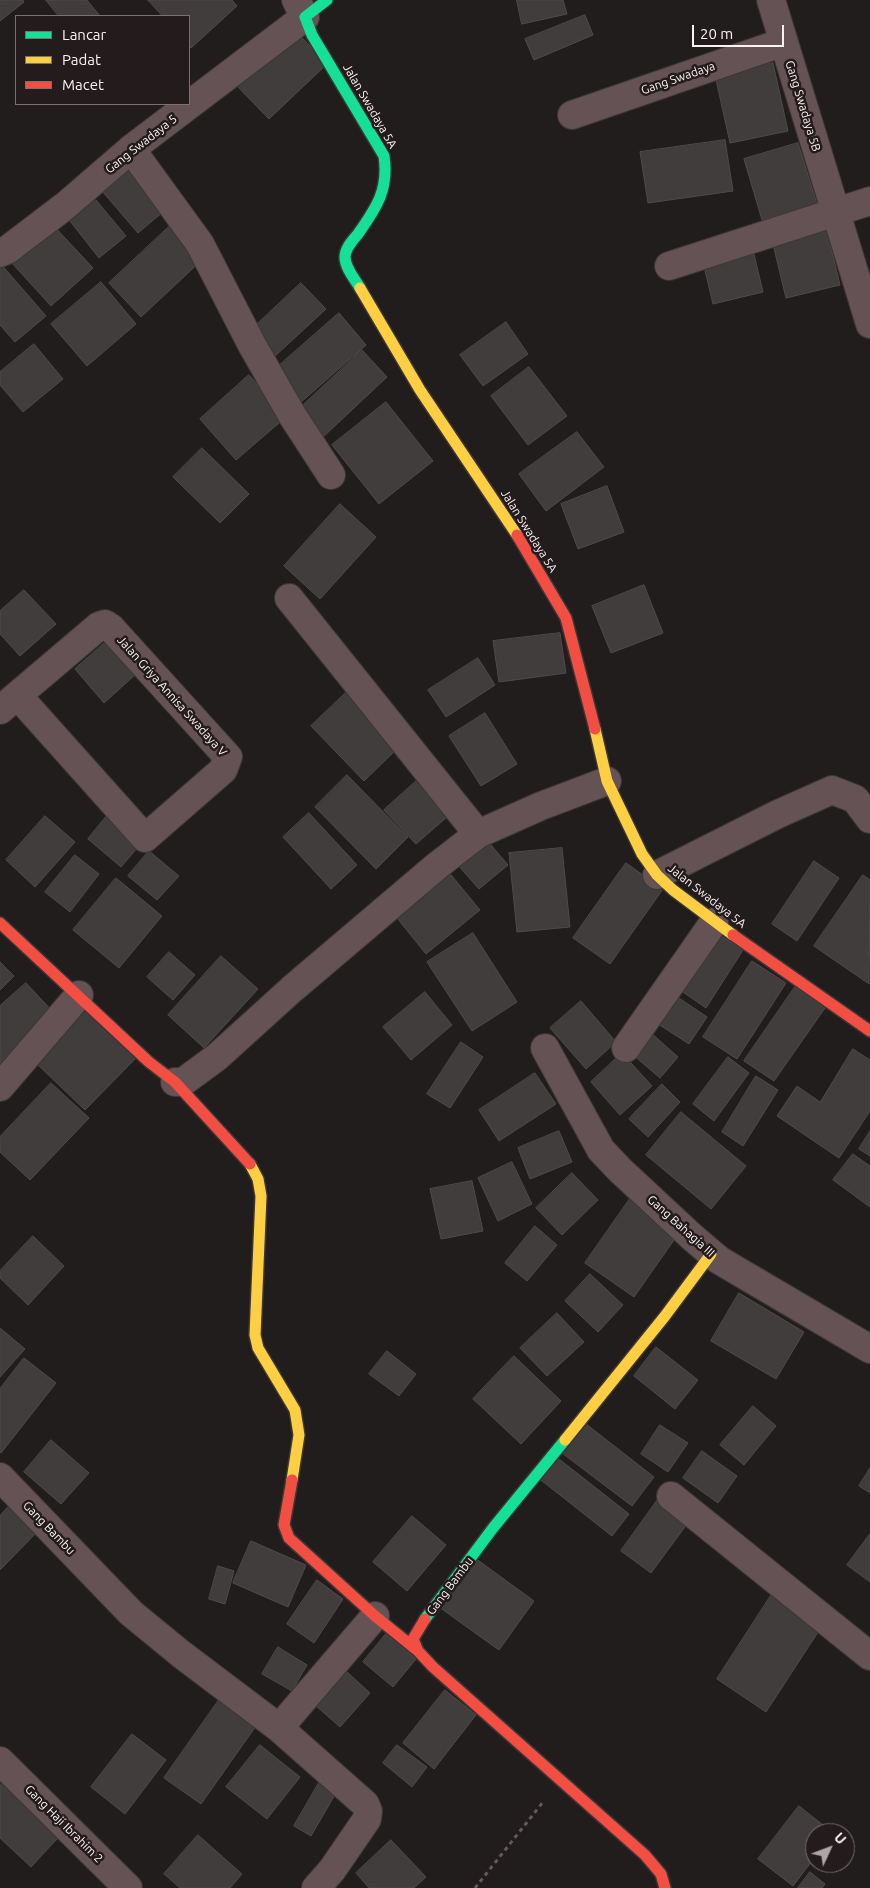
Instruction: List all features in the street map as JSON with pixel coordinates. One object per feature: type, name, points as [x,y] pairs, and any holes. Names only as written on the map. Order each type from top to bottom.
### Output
[{"type":"street","points":[[301,8],[327,0]]},
{"type":"street","name":"Gang Swadaya 5B","points":[[771,0],[870,324]]},
{"type":"street","name":"Gang Swadaya 5","points":[[190,100],[301,8]]},
{"type":"street","name":"Jalan Swadaya 5A","points":[[301,8],[312,35],[384,156],[388,170],[380,202],[347,249],[345,257],[347,266],[420,390],[518,536],[566,618],[584,682],[606,781],[642,854],[657,875],[714,922],[870,1030]]},
{"type":"street","name":"Gang Swadaya","points":[[572,115],[784,42]]},
{"type":"street","name":"Gang Swadaya 5","points":[[0,253],[7,250],[66,206],[184,105]]},
{"type":"street","points":[[131,149],[200,244],[252,345],[292,415],[331,475]]},
{"type":"street","points":[[669,266],[870,201]]},
{"type":"street","points":[[289,598],[478,834]]},
{"type":"street","name":"Jalan Griya Annisa Swadaya V","points":[[105,624],[111,628],[228,757],[227,764],[223,770],[145,838],[9,703],[99,626],[105,624]]},
{"type":"street","points":[[175,1082],[184,1082],[217,1056],[292,989],[438,865],[478,834],[541,806],[606,781]]},
{"type":"street","points":[[657,875],[778,814],[832,790],[855,799],[870,818]]},
{"type":"street","points":[[626,1048],[714,922]]},
{"type":"street","points":[[0,923],[80,995],[149,1062],[175,1082],[250,1163],[258,1179],[261,1196],[255,1336],[258,1348],[295,1410],[299,1435],[284,1525],[289,1538],[645,1855],[661,1874],[665,1888]]},
{"type":"street","points":[[0,1087],[80,995]]},
{"type":"street","name":"Gang Bahagia III","points":[[545,1048],[601,1150],[620,1170],[719,1260],[870,1349]]},
{"type":"street","name":"Gang Bambu","points":[[418,1651],[413,1639],[419,1627],[493,1528],[666,1316],[702,1264],[712,1254]]},
{"type":"street","name":"Gang Bambu","points":[[0,1477],[131,1612],[181,1654],[279,1728],[365,1804],[368,1812],[367,1819],[332,1870],[316,1888]]},
{"type":"street","points":[[670,1496],[870,1656]]},
{"type":"street","points":[[279,1728],[375,1616]]},
{"type":"street","name":"Gang Haji Ibrahim 2","points":[[0,1761],[128,1888]]},
{"type":"path","points":[[475,1888],[560,1780]]},
{"type":"building","points":[[0,0],[23,0],[24,2],[0,21]]},
{"type":"building","points":[[46,0],[87,0],[99,15],[58,15]]},
{"type":"building","points":[[148,0],[232,0],[237,6],[191,48],[190,15],[162,15]]},
{"type":"building","points":[[517,0],[563,0],[567,14],[522,24]]},
{"type":"building","points":[[585,15],[593,35],[534,60],[525,39]]},
{"type":"building","points":[[293,28],[327,64],[269,119],[235,84]]},
{"type":"building","points":[[773,63],[788,131],[730,143],[715,75]]},
{"type":"building","points":[[725,140],[733,191],[648,203],[640,152]]},
{"type":"building","points":[[798,143],[817,204],[762,220],[744,159]]},
{"type":"building","points":[[129,157],[170,206],[138,233],[96,184]]},
{"type":"building","points":[[96,200],[126,236],[99,258],[70,221]]},
{"type":"building","points":[[52,224],[93,268],[51,306],[11,262]]},
{"type":"building","points":[[172,224],[204,258],[141,317],[109,283]]},
{"type":"building","points":[[826,227],[840,285],[786,298],[772,240]]},
{"type":"building","points":[[752,246],[763,292],[713,304],[702,258]]},
{"type":"building","points":[[0,263],[46,316],[15,342],[0,325]]},
{"type":"building","points":[[101,282],[136,324],[87,366],[51,324]]},
{"type":"building","points":[[301,283],[326,309],[274,357],[250,331]]},
{"type":"building","points":[[339,313],[366,345],[300,403],[273,371]]},
{"type":"building","points":[[506,322],[528,354],[483,386],[460,355]]},
{"type":"building","points":[[34,344],[63,379],[23,412],[0,385],[0,372]]},
{"type":"building","points":[[362,350],[387,377],[322,438],[297,411]]},
{"type":"building","points":[[529,367],[567,416],[528,445],[491,396]]},
{"type":"building","points":[[249,375],[286,417],[236,460],[200,419]]},
{"type":"building","points":[[386,402],[433,461],[379,504],[332,445]]},
{"type":"building","points":[[577,432],[604,467],[546,511],[519,474]]},
{"type":"building","points":[[202,448],[249,494],[220,523],[173,477]]},
{"type":"building","points":[[607,486],[624,532],[578,549],[561,504]]},
{"type":"building","points":[[340,504],[376,537],[320,599],[284,566]]},
{"type":"building","points":[[644,585],[663,633],[611,653],[592,606]]},
{"type":"building","points":[[24,590],[56,624],[20,656],[0,634],[0,611]]},
{"type":"building","points":[[560,633],[566,673],[499,682],[493,641]]},
{"type":"building","points":[[108,640],[137,673],[104,703],[75,669]]},
{"type":"building","points":[[478,658],[495,685],[446,717],[428,690]]},
{"type":"building","points":[[351,688],[403,743],[364,781],[311,726]]},
{"type":"building","points":[[485,713],[517,764],[481,786],[449,736]]},
{"type":"building","points":[[347,775],[408,837],[376,869],[315,807]]},
{"type":"building","points":[[422,776],[454,811],[416,844],[384,810]]},
{"type":"building","points":[[110,812],[144,840],[121,867],[88,839]]},
{"type":"building","points":[[309,813],[357,865],[331,889],[283,837]]},
{"type":"building","points":[[45,816],[75,842],[35,887],[6,860]]},
{"type":"building","points":[[486,839],[508,865],[479,889],[457,864]]},
{"type":"building","points":[[562,848],[570,927],[517,932],[509,853]]},
{"type":"building","points":[[149,851],[179,876],[157,900],[128,876]]},
{"type":"building","points":[[75,855],[99,874],[70,912],[45,892]]},
{"type":"building","points":[[814,861],[839,878],[797,941],[772,924]]},
{"type":"building","points":[[626,863],[663,889],[610,964],[573,938]]},
{"type":"building","points":[[447,870],[480,910],[426,954],[393,913]]},
{"type":"building","points":[[863,875],[870,880],[869,984],[814,946]]},
{"type":"building","points":[[116,878],[162,916],[119,968],[73,930]]},
{"type":"building","points":[[473,933],[517,1002],[472,1031],[427,962]]},
{"type":"building","points":[[716,933],[743,950],[706,1008],[680,990]]},
{"type":"building","points":[[169,952],[195,975],[173,1000],[147,977]]},
{"type":"building","points":[[221,956],[258,989],[204,1048],[168,1015]]},
{"type":"building","points":[[752,961],[786,983],[737,1059],[703,1037]]},
{"type":"building","points":[[0,962],[14,976],[0,990]]},
{"type":"building","points":[[26,983],[55,1014],[0,1065],[0,1006]]},
{"type":"building","points":[[795,987],[825,1008],[774,1081],[744,1061]]},
{"type":"building","points":[[425,992],[452,1025],[411,1060],[383,1027]]},
{"type":"building","points":[[673,994],[707,1017],[689,1044],[655,1022]]},
{"type":"building","points":[[581,1001],[616,1042],[586,1069],[550,1028]]},
{"type":"building","points":[[87,1010],[136,1058],[85,1110],[36,1063]]},
{"type":"building","points":[[650,1032],[678,1057],[660,1078],[631,1053]]},
{"type":"building","points":[[461,1042],[483,1057],[450,1108],[427,1094]]},
{"type":"building","points":[[853,1049],[870,1060],[870,1111],[839,1158],[777,1116],[797,1086],[820,1102]]},
{"type":"building","points":[[622,1053],[652,1086],[620,1115],[591,1082]]},
{"type":"building","points":[[728,1057],[749,1073],[714,1121],[693,1104]]},
{"type":"building","points":[[535,1073],[556,1104],[499,1141],[479,1110]]},
{"type":"building","points":[[756,1076],[778,1090],[743,1146],[722,1132]]},
{"type":"building","points":[[51,1083],[89,1118],[30,1180],[0,1152],[0,1137]]},
{"type":"building","points":[[662,1084],[680,1102],[648,1137],[629,1119]]},
{"type":"building","points":[[681,1112],[746,1166],[711,1209],[646,1155]]},
{"type":"building","points":[[559,1131],[572,1162],[530,1179],[518,1148]]},
{"type":"building","points":[[870,1131],[870,1156],[859,1149]]},
{"type":"building","points":[[853,1154],[870,1166],[870,1207],[833,1180]]},
{"type":"building","points":[[512,1162],[532,1204],[498,1221],[478,1178]]},
{"type":"building","points":[[572,1173],[598,1200],[562,1235],[536,1208]]},
{"type":"building","points":[[472,1181],[483,1231],[441,1239],[430,1189]]},
{"type":"building","points":[[632,1196],[681,1230],[634,1297],[585,1263]]},
{"type":"building","points":[[535,1226],[557,1245],[527,1281],[505,1263]]},
{"type":"building","points":[[33,1236],[64,1266],[28,1305],[0,1278],[0,1271]]},
{"type":"building","points":[[590,1274],[623,1305],[598,1332],[565,1301]]},
{"type":"building","points":[[739,1293],[804,1332],[776,1379],[711,1341]]},
{"type":"building","points":[[557,1313],[584,1342],[547,1376],[520,1348]]},
{"type":"building","points":[[0,1328],[25,1349],[0,1377]]},
{"type":"building","points":[[656,1347],[698,1380],[675,1409],[634,1376]]},
{"type":"building","points":[[387,1351],[416,1374],[399,1396],[369,1374]]},
{"type":"building","points":[[514,1356],[561,1401],[521,1444],[473,1399]]},
{"type":"building","points":[[24,1358],[56,1383],[1,1453],[0,1389]]},
{"type":"building","points":[[753,1406],[776,1426],[744,1465],[720,1445]]},
{"type":"building","points":[[581,1420],[654,1477],[632,1506],[558,1450]]},
{"type":"building","points":[[660,1425],[688,1443],[668,1472],[641,1454]]},
{"type":"building","points":[[51,1440],[89,1473],[61,1504],[24,1472]]},
{"type":"building","points":[[702,1451],[737,1476],[718,1503],[683,1478]]},
{"type":"building","points":[[554,1455],[629,1514],[612,1536],[537,1477]]},
{"type":"building","points":[[870,1468],[870,1493],[859,1486]]},
{"type":"building","points":[[659,1498],[690,1520],[651,1573],[621,1551]]},
{"type":"building","points":[[11,1504],[38,1531],[0,1570],[0,1516]]},
{"type":"building","points":[[412,1516],[446,1545],[407,1591],[373,1562]]},
{"type":"building","points":[[870,1534],[870,1582],[847,1565]]},
{"type":"building","points":[[251,1541],[306,1565],[288,1607],[233,1583]]},
{"type":"building","points":[[475,1558],[534,1601],[499,1650],[439,1607]]},
{"type":"building","points":[[218,1566],[234,1571],[225,1604],[209,1599]]},
{"type":"building","points":[[317,1580],[343,1599],[314,1643],[287,1624]]},
{"type":"building","points":[[772,1594],[822,1626],[766,1712],[717,1679]]},
{"type":"building","points":[[386,1634],[416,1659],[393,1687],[363,1662]]},
{"type":"building","points":[[278,1647],[307,1665],[292,1691],[262,1674]]},
{"type":"building","points":[[346,1671],[370,1693],[340,1727],[315,1705]]},
{"type":"building","points":[[445,1690],[476,1715],[434,1769],[403,1743]]},
{"type":"building","points":[[219,1700],[256,1726],[201,1804],[164,1778]]},
{"type":"building","points":[[132,1734],[166,1760],[125,1814],[91,1787]]},
{"type":"building","points":[[260,1745],[300,1777],[267,1819],[226,1787]]},
{"type":"building","points":[[397,1745],[427,1767],[412,1787],[383,1763]]},
{"type":"building","points":[[10,1775],[67,1828],[31,1867],[0,1838],[0,1785]]},
{"type":"building","points":[[323,1776],[340,1786],[311,1836],[294,1826]]},
{"type":"building","points":[[799,1806],[820,1823],[805,1823],[805,1870],[793,1886],[758,1859]]},
{"type":"building","points":[[198,1835],[242,1874],[230,1888],[180,1888],[164,1874]]},
{"type":"building","points":[[391,1840],[426,1877],[414,1888],[369,1888],[356,1873]]},
{"type":"building","points":[[809,1873],[825,1884],[822,1888],[798,1888]]},
{"type":"traffic: fast","points":[[327,0],[305,17],[312,35],[384,156],[385,178],[380,197],[371,215],[345,254],[345,261],[360,288]]},
{"type":"traffic: fast","points":[[425,1619],[493,1528],[565,1440]]},
{"type":"traffic: slow","points":[[360,288],[420,390],[517,535]]},
{"type":"traffic: slow","points":[[595,729],[607,781],[642,854],[657,875],[673,890],[733,935]]},
{"type":"traffic: slow","points":[[250,1164],[258,1179],[261,1196],[255,1335],[258,1348],[295,1410],[299,1435],[292,1480]]},
{"type":"traffic: slow","points":[[565,1440],[665,1316],[711,1254]]},
{"type":"traffic: jam","points":[[517,535],[566,618],[595,729]]},
{"type":"traffic: jam","points":[[0,923],[149,1062],[175,1082],[250,1164]]},
{"type":"traffic: jam","points":[[733,935],[870,1031]]},
{"type":"traffic: jam","points":[[292,1480],[284,1525],[289,1538],[375,1616],[418,1651]]},
{"type":"traffic: jam","points":[[425,1619],[413,1639],[418,1651],[433,1667],[645,1855],[661,1874],[665,1888]]}]
